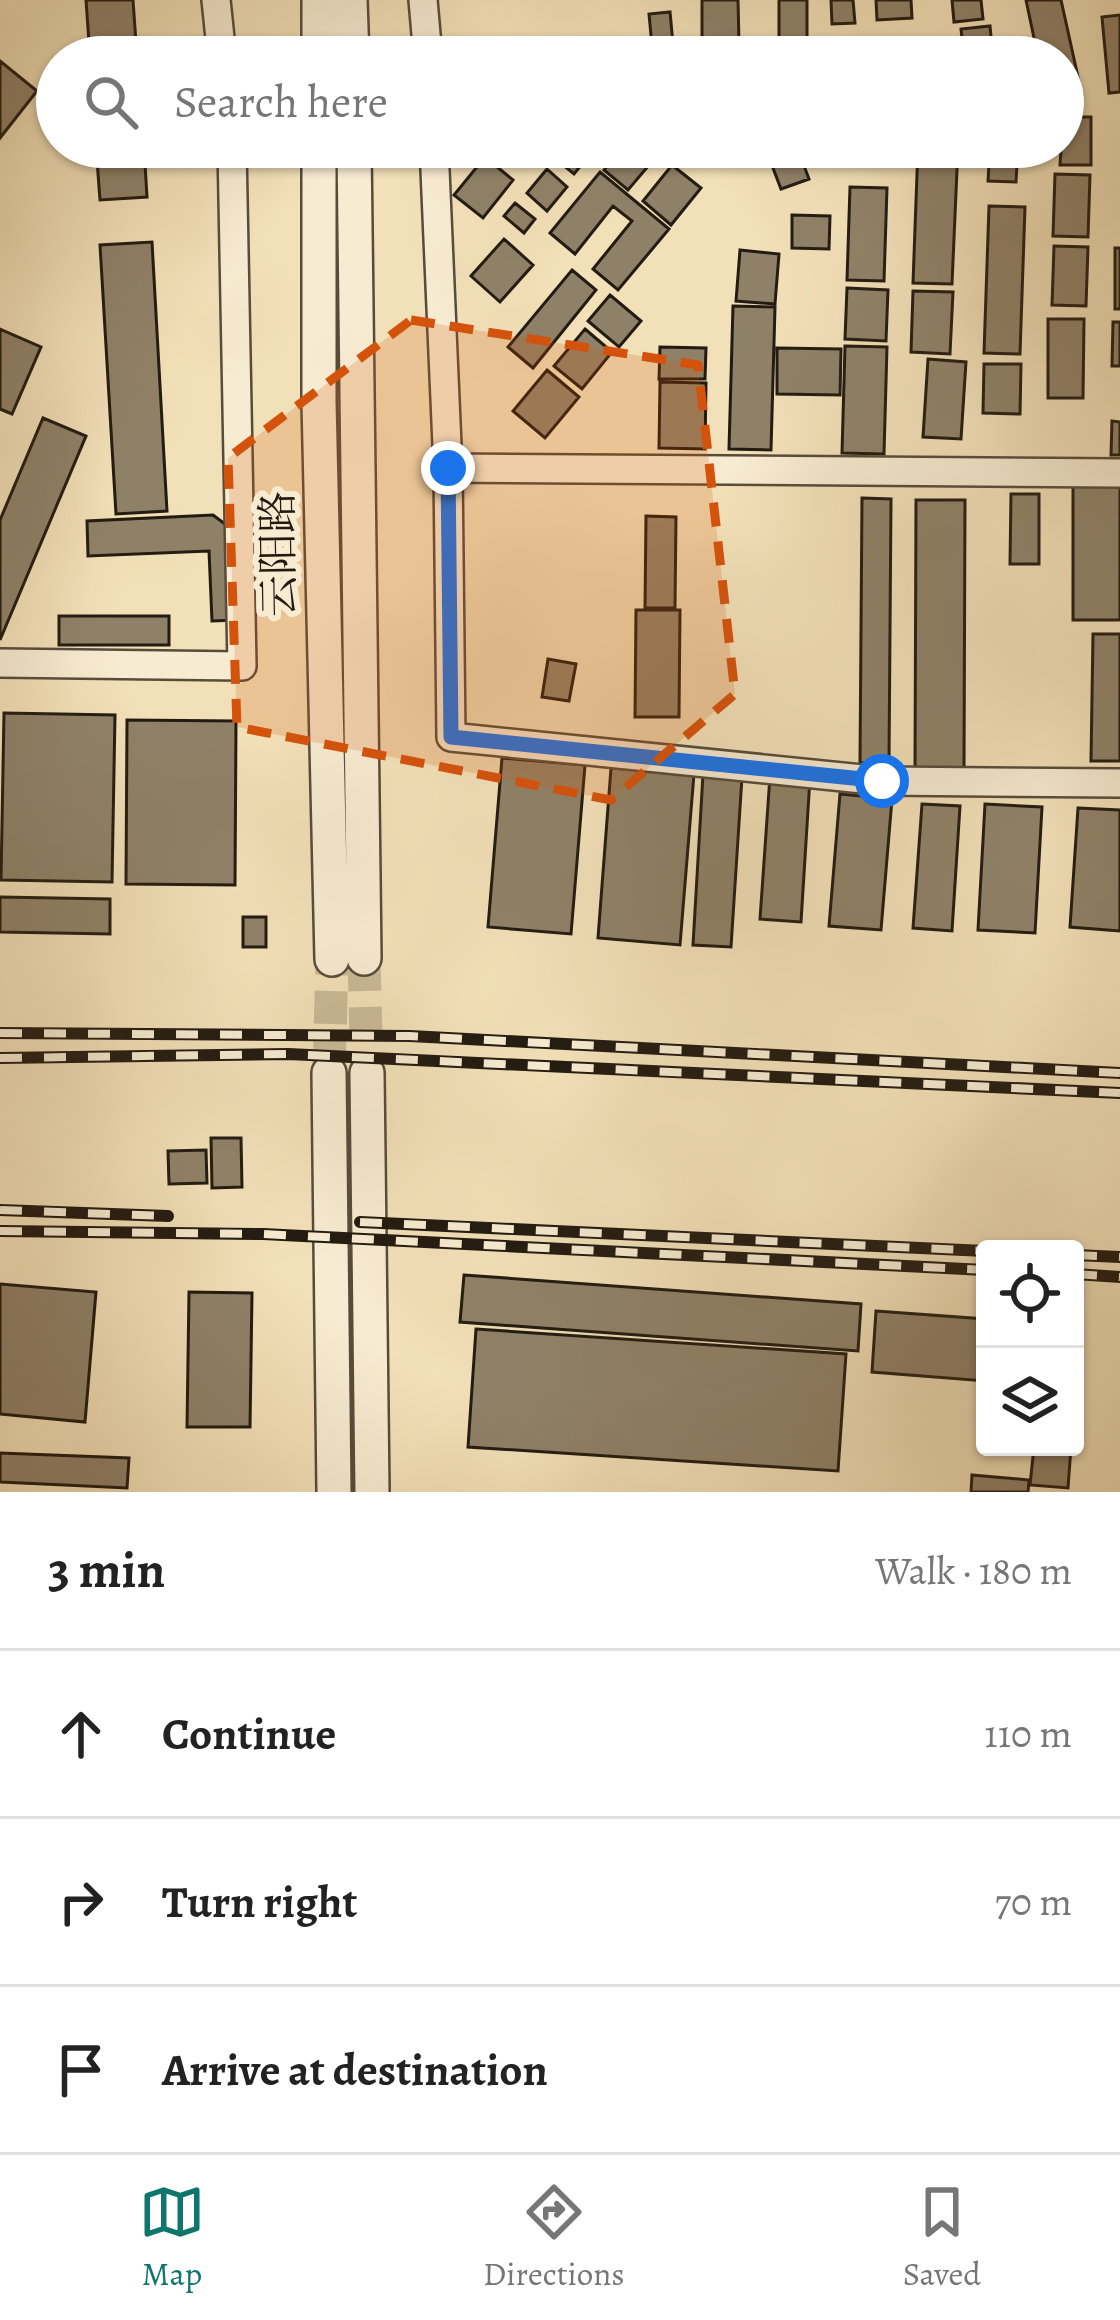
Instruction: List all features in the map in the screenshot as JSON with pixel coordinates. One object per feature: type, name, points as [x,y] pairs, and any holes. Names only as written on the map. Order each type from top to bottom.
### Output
[{"type":"street","points":[[216,0],[220,36]]},
{"type":"street","points":[[423,0],[426,36]]},
{"type":"street","points":[[325,36],[334,2]]},
{"type":"street","points":[[334,2],[345,36]]},
{"type":"street","points":[[0,663],[242,666],[232,168]]},
{"type":"street","name":"云阳路","points":[[319,168],[319,403],[348,959],[354,168]]},
{"type":"street","points":[[435,168],[448,468],[451,737],[882,781],[1120,783]]},
{"type":"street","points":[[448,468],[1120,473]]},
{"type":"street","points":[[329,1073],[334,1492]]},
{"type":"street","points":[[367,1073],[372,1492]]},
{"type":"highlighted area","points":[[411,320],[698,365],[735,694],[611,800],[237,727],[228,458]]},
{"type":"building","points":[[86,0],[133,0],[136,36],[89,36]]},
{"type":"building","points":[[702,0],[738,0],[739,36],[702,36]]},
{"type":"building","points":[[779,0],[807,0],[807,36],[779,36]]},
{"type":"building","points":[[831,0],[853,0],[855,23],[832,24]]},
{"type":"building","points":[[876,0],[911,0],[912,18],[877,20]]},
{"type":"building","points":[[952,0],[981,0],[983,19],[954,22]]},
{"type":"building","points":[[1026,0],[1061,0],[1069,36],[1034,36]]},
{"type":"building","points":[[670,12],[672,36],[651,36],[649,14]]},
{"type":"building","points":[[1120,15],[1120,92],[1109,93],[1102,17]]},
{"type":"building","points":[[990,26],[991,36],[962,36],[961,29]]},
{"type":"building","points":[[0,61],[36,92],[0,138]]},
{"type":"building","points":[[1084,117],[1091,117],[1091,165],[1084,165]]},
{"type":"building","points":[[98,168],[145,168],[147,197],[100,200]]},
{"type":"building","points":[[476,168],[498,168],[513,180],[483,218],[454,195]]},
{"type":"building","points":[[606,168],[647,168],[628,190]]},
{"type":"building","points":[[670,168],[701,188],[671,225],[643,201]]},
{"type":"building","points":[[773,168],[805,168],[809,179],[781,189]]},
{"type":"building","points":[[917,168],[957,168],[952,284],[913,283]]},
{"type":"building","points":[[989,168],[1017,168],[1016,182],[988,181]]},
{"type":"building","points":[[547,169],[567,187],[547,211],[527,193]]},
{"type":"building","points":[[600,172],[669,229],[618,290],[593,269],[632,221],[613,206],[575,254],[550,233]]},
{"type":"building","points":[[1055,174],[1090,175],[1088,237],[1053,236]]},
{"type":"building","points":[[850,187],[887,188],[884,281],[847,280]]},
{"type":"building","points":[[515,203],[535,219],[524,233],[504,216]]},
{"type":"building","points":[[989,206],[1025,207],[1020,354],[984,353]]},
{"type":"building","points":[[792,215],[830,216],[829,249],[792,248]]},
{"type":"building","points":[[504,239],[533,265],[500,302],[471,276]]},
{"type":"building","points":[[152,242],[167,511],[116,514],[100,245]]},
{"type":"building","points":[[1054,246],[1088,247],[1086,306],[1052,305]]},
{"type":"building","points":[[1115,248],[1120,248],[1120,309],[1115,309]]},
{"type":"building","points":[[740,250],[779,254],[775,304],[736,301]]},
{"type":"building","points":[[572,270],[596,290],[533,368],[508,347]]},
{"type":"building","points":[[847,288],[888,290],[886,341],[845,339]]},
{"type":"building","points":[[913,291],[953,292],[950,354],[911,352]]},
{"type":"building","points":[[610,295],[641,321],[619,347],[588,321]]},
{"type":"building","points":[[733,306],[775,307],[771,450],[729,449]]},
{"type":"building","points":[[1048,319],[1084,319],[1083,398],[1048,398]]},
{"type":"building","points":[[1113,322],[1120,322],[1120,366],[1112,366]]},
{"type":"building","points":[[0,329],[41,347],[12,414],[0,409]]},
{"type":"building","points":[[585,329],[612,352],[582,389],[554,366]]},
{"type":"building","points":[[845,346],[887,347],[884,454],[842,453]]},
{"type":"building","points":[[660,347],[706,348],[705,379],[659,379]]},
{"type":"building","points":[[777,348],[841,349],[840,395],[777,394]]},
{"type":"building","points":[[928,359],[966,362],[961,439],[923,437]]},
{"type":"building","points":[[984,364],[1021,364],[1020,414],[983,413]]},
{"type":"building","points":[[547,370],[579,397],[545,438],[513,411]]},
{"type":"building","points":[[660,382],[706,383],[705,449],[659,448]]},
{"type":"building","points":[[43,418],[86,436],[0,640],[0,520]]},
{"type":"building","points":[[1112,421],[1120,422],[1120,455],[1111,455]]},
{"type":"building","points":[[1073,484],[1120,484],[1120,620],[1073,620]]},
{"type":"building","points":[[1011,494],[1039,494],[1039,564],[1010,564]]},
{"type":"building","points":[[862,498],[891,499],[889,763],[860,763]]},
{"type":"building","points":[[916,500],[965,500],[964,771],[915,771]]},
{"type":"building","points":[[213,515],[233,530],[237,620],[212,621],[209,551],[88,556],[87,521]]},
{"type":"building","points":[[646,516],[676,517],[675,608],[645,608]]},
{"type":"building","points":[[636,610],[680,610],[679,717],[635,717]]},
{"type":"building","points":[[59,616],[169,616],[169,645],[59,645]]},
{"type":"building","points":[[1093,634],[1120,634],[1120,761],[1091,761]]},
{"type":"building","points":[[548,659],[576,664],[569,701],[542,697]]},
{"type":"building","points":[[4,713],[115,715],[112,882],[1,880]]},
{"type":"building","points":[[127,720],[236,721],[235,885],[126,884]]},
{"type":"building","points":[[502,758],[585,765],[571,934],[488,927]]},
{"type":"building","points":[[611,768],[694,774],[680,945],[598,938]]},
{"type":"building","points":[[703,774],[742,777],[731,947],[693,945]]},
{"type":"building","points":[[770,776],[810,778],[801,922],[760,919]]},
{"type":"building","points":[[840,794],[892,799],[881,930],[829,926]]},
{"type":"building","points":[[922,804],[960,806],[952,931],[913,928]]},
{"type":"building","points":[[985,804],[1042,807],[1035,933],[978,930]]},
{"type":"building","points":[[1078,808],[1120,810],[1120,931],[1070,927]]},
{"type":"building","points":[[0,897],[110,899],[110,934],[0,932]]},
{"type":"building","points":[[243,917],[266,917],[266,947],[243,947]]},
{"type":"building","points":[[211,1138],[241,1138],[242,1187],[212,1188]]},
{"type":"building","points":[[206,1150],[207,1183],[169,1184],[168,1151]]},
{"type":"building","points":[[464,1275],[861,1304],[858,1351],[460,1322]]},
{"type":"building","points":[[0,1284],[96,1292],[85,1422],[0,1414]]},
{"type":"building","points":[[189,1292],[252,1293],[250,1427],[187,1427]]},
{"type":"building","points":[[876,1311],[976,1318],[976,1380],[872,1372]]},
{"type":"building","points":[[476,1329],[846,1354],[838,1471],[468,1447]]},
{"type":"building","points":[[0,1453],[129,1458],[127,1488],[0,1482]]},
{"type":"building","points":[[1033,1456],[1070,1456],[1068,1488],[1030,1485]]},
{"type":"building","points":[[972,1475],[1029,1480],[1028,1492],[971,1492]]},
{"type":"tunnel","points":[[364,958],[367,1073]]},
{"type":"tunnel","points":[[329,1073],[332,959]]},
{"type":"railway","points":[[0,1033],[410,1036],[1120,1073]]},
{"type":"railway","points":[[0,1058],[288,1054],[1120,1093]]},
{"type":"railway","points":[[0,1210],[168,1216]]},
{"type":"railway","points":[[360,1222],[976,1251]]},
{"type":"railway","points":[[0,1231],[263,1234],[976,1270]]},
{"type":"railway","points":[[1084,1255],[1120,1257]]},
{"type":"railway","points":[[1084,1275],[1120,1277]]},
{"type":"route","points":[[448,468],[451,737],[882,781]]}]
